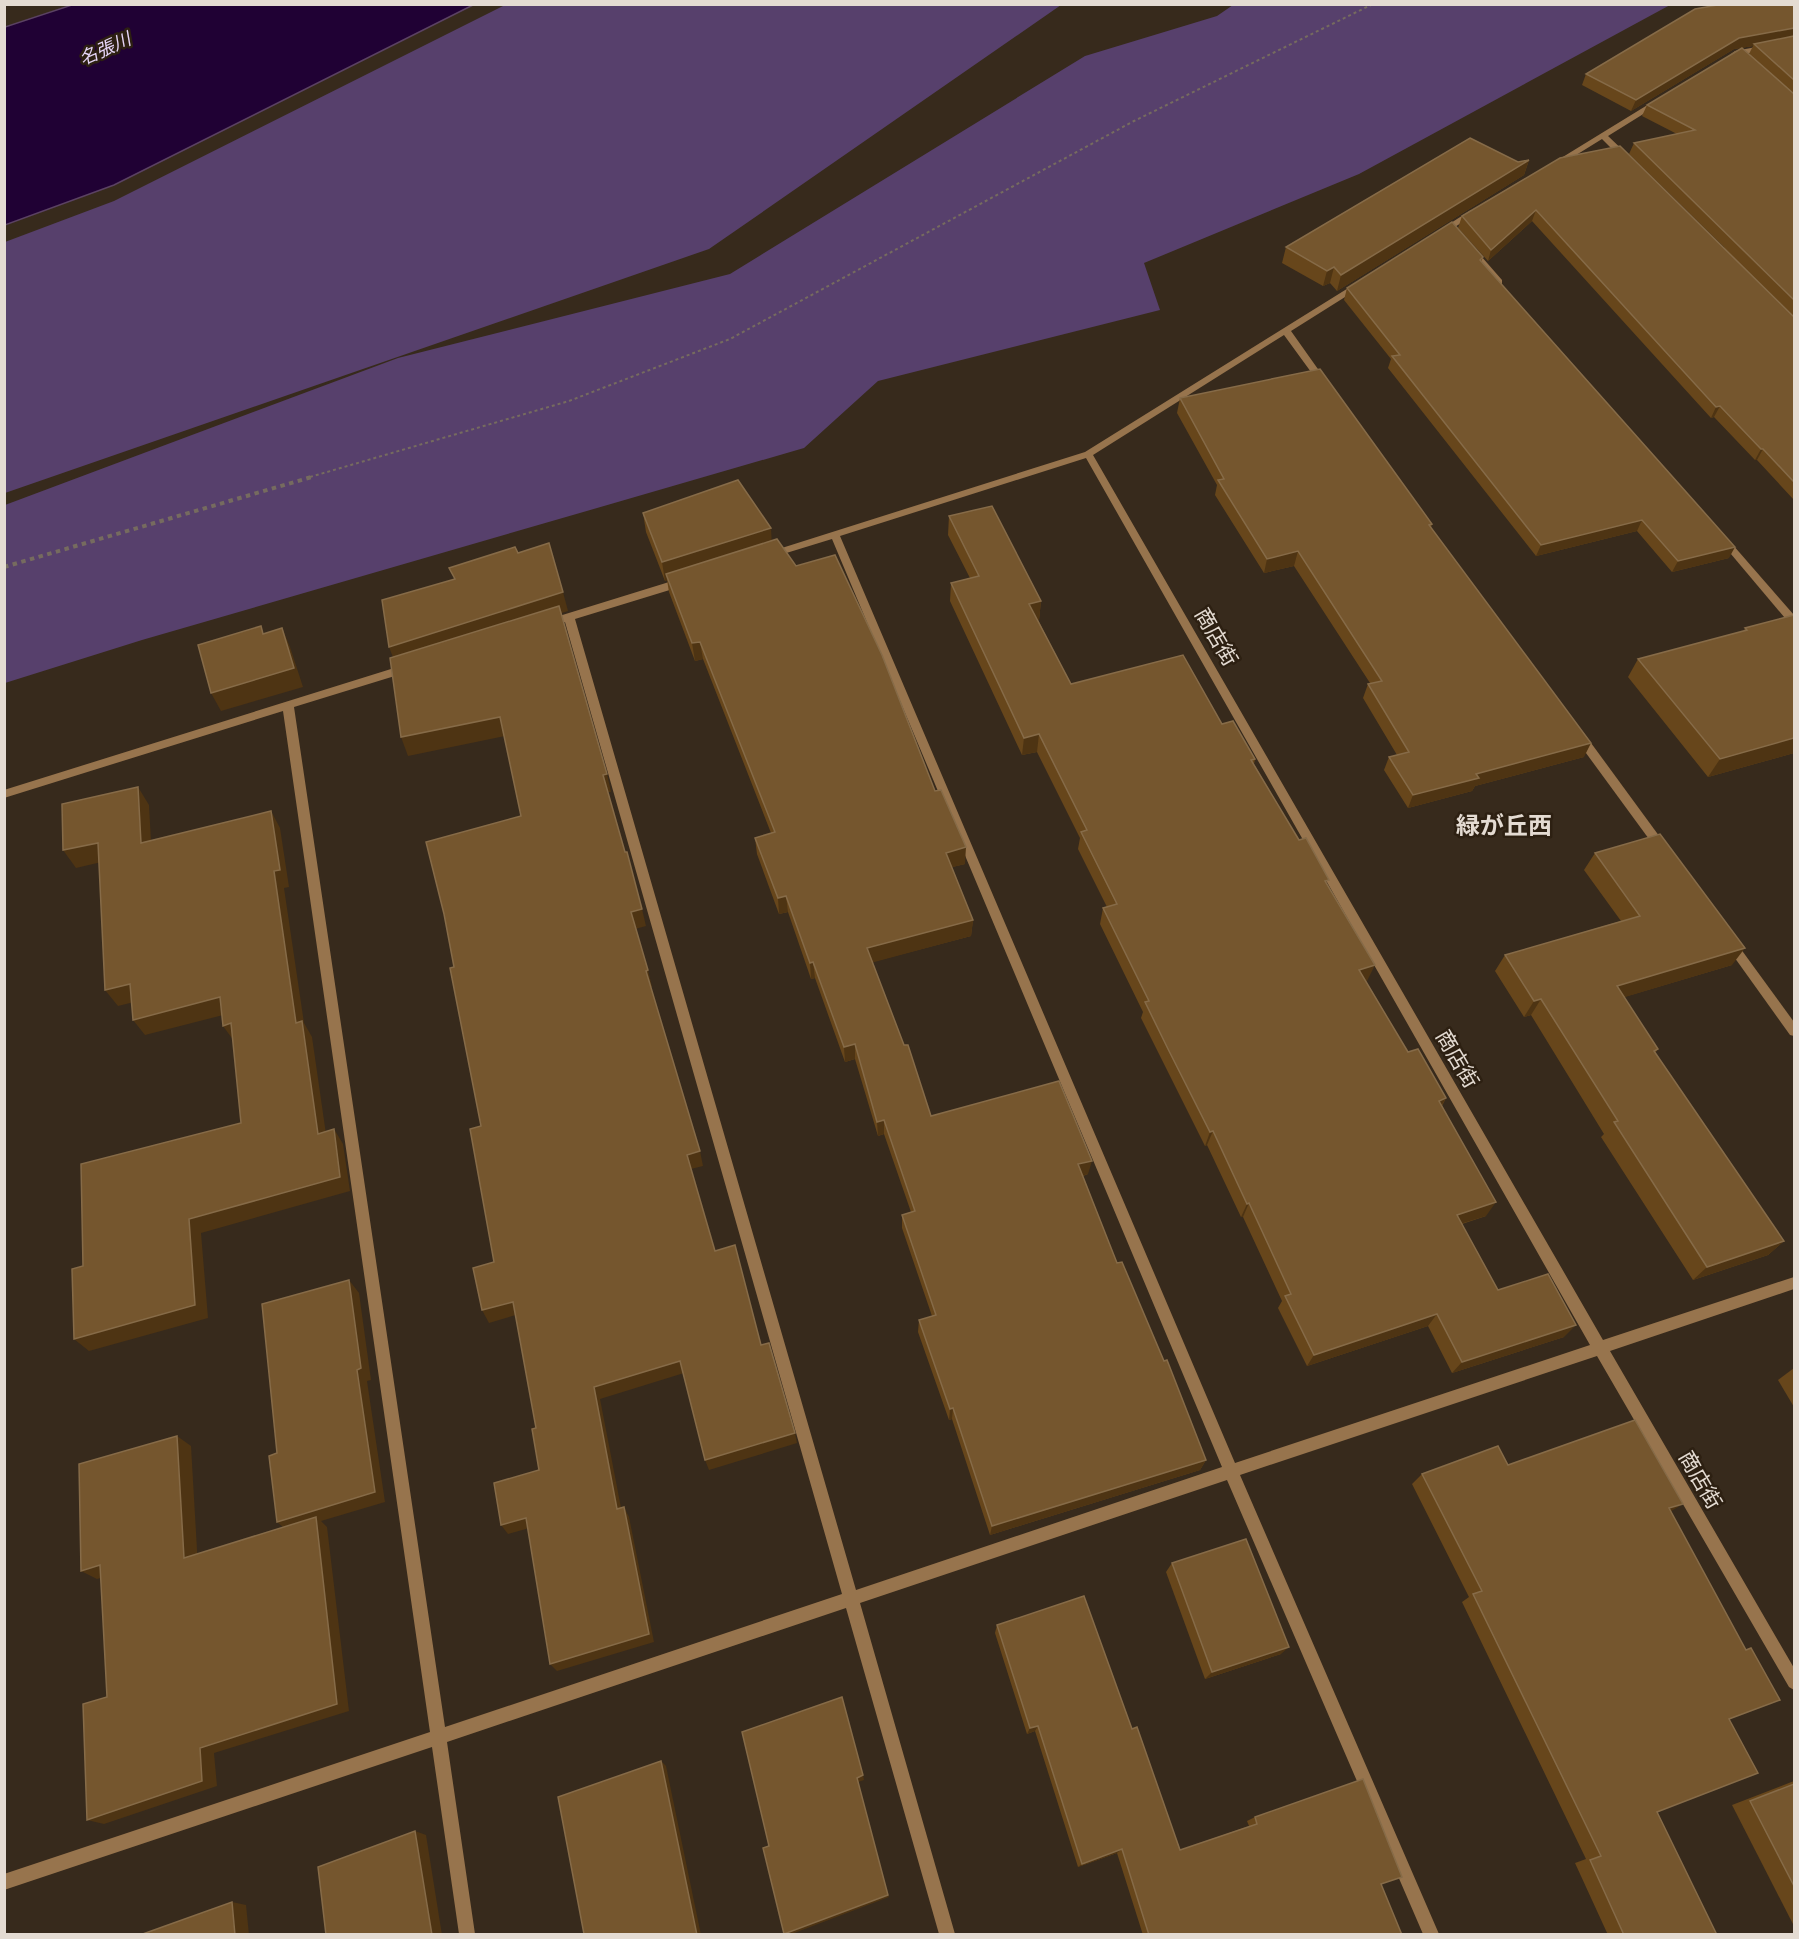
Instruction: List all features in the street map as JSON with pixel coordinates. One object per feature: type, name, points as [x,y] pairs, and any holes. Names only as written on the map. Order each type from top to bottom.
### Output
[{"type":"street","points":[[1719,65],[1742,56],[1794,42]]},
{"type":"street","points":[[1552,166],[1671,94]]},
{"type":"street","points":[[1603,136],[1636,169]]},
{"type":"street","points":[[1431,238],[1481,208]]},
{"type":"street","points":[[1450,226],[1458,235]]},
{"type":"street","points":[[1466,244],[1505,289]]},
{"type":"street","points":[[758,559],[1088,454],[1363,282]]},
{"type":"street","points":[[1286,331],[1328,389]]},
{"type":"street","name":"商店街","points":[[1088,454],[1794,1682]]},
{"type":"street","points":[[1716,531],[1794,621]]},
{"type":"street","points":[[835,535],[1231,1471],[1431,1935]]},
{"type":"street","points":[[535,628],[691,579]]},
{"type":"street","points":[[569,617],[947,1935]]},
{"type":"street","points":[[4,794],[423,663]]},
{"type":"street","points":[[288,706],[467,1935]]},
{"type":"street","points":[[1571,724],[1669,859]]},
{"type":"street","points":[[1725,936],[1794,1031]]},
{"type":"street","points":[[4,1882],[1794,1282]]},
{"type":"path","points":[[4,567],[569,401],[730,339],[1134,121],[1373,4]]},
{"type":"shaded area","points":[[507,4],[1061,5],[709,249],[5,493],[5,242],[114,201]]},
{"type":"shaded area","points":[[1233,5],[1670,5],[1359,174],[1144,263],[1160,310],[878,381],[804,448],[142,640],[5,683],[5,505],[398,358],[730,274],[1085,56],[1217,16]]},
{"type":"water","name":"名張川","points":[[72,5],[473,5],[114,185],[5,225],[5,27]]},
{"type":"building","points":[[1723,4],[1794,4],[1794,28],[1739,38],[1636,100],[1586,74],[1695,9]]},
{"type":"building","points":[[1794,36],[1794,80],[1754,44]]},
{"type":"building","points":[[1742,48],[1794,94],[1794,300],[1634,143],[1695,130],[1647,105]]},
{"type":"building","points":[[1470,138],[1518,162],[1529,160],[1341,275],[1334,267],[1327,271],[1286,247]]},
{"type":"building","points":[[1620,146],[1794,317],[1794,482],[1720,406],[1716,407],[1536,210],[1491,250],[1462,216],[1560,158]]},
{"type":"building","points":[[1452,222],[1483,257],[1480,260],[1735,547],[1678,561],[1642,520],[1541,545],[1392,356],[1400,355],[1347,288]]},
{"type":"building","points":[[1320,369],[1432,524],[1429,525],[1591,743],[1476,774],[1479,778],[1413,795],[1389,757],[1409,752],[1368,684],[1382,681],[1298,551],[1267,559],[1218,480],[1224,479],[1180,398]]},
{"type":"building","points":[[738,480],[771,528],[662,562],[643,513]]},
{"type":"building","points":[[992,506],[1041,601],[1029,604],[1071,684],[1183,655],[1222,724],[1233,721],[1255,759],[1251,760],[1299,840],[1306,838],[1329,880],[1325,881],[1375,965],[1359,970],[1408,1052],[1418,1049],[1446,1098],[1439,1101],[1496,1202],[1457,1215],[1498,1290],[1548,1274],[1576,1325],[1462,1362],[1437,1314],[1314,1355],[1285,1296],[1291,1294],[1249,1203],[1247,1204],[1213,1131],[1210,1132],[1168,1049],[1145,1002],[1149,1001],[1103,908],[1117,904],[1081,832],[1087,830],[1039,734],[1024,738],[951,583],[979,576],[949,516]]},
{"type":"building","points":[[777,539],[796,566],[835,555],[882,655],[935,791],[941,790],[966,847],[946,853],[973,920],[867,948],[904,1045],[908,1045],[931,1116],[1059,1081],[1092,1161],[1078,1164],[1117,1263],[1122,1262],[1164,1361],[1167,1360],[1206,1460],[992,1526],[953,1408],[950,1409],[919,1320],[936,1315],[902,1215],[915,1211],[884,1120],[877,1122],[855,1044],[844,1047],[786,896],[778,898],[755,838],[775,832],[700,642],[692,643],[666,574]]},
{"type":"building","points":[[549,543],[563,592],[389,647],[382,600],[455,579],[449,568],[515,547],[518,553]]},
{"type":"building","points":[[559,606],[607,774],[603,775],[642,909],[631,912],[648,970],[646,971],[700,1151],[687,1155],[715,1251],[735,1245],[761,1345],[769,1343],[795,1433],[705,1460],[680,1361],[594,1387],[617,1509],[624,1507],[649,1634],[550,1664],[526,1518],[501,1525],[494,1483],[539,1470],[532,1429],[536,1428],[513,1302],[482,1310],[473,1268],[494,1262],[470,1129],[481,1126],[450,968],[454,967],[444,914],[426,842],[521,816],[500,717],[401,737],[390,658]]},
{"type":"building","points":[[1794,615],[1794,738],[1720,759],[1638,659],[1747,630],[1745,628]]},
{"type":"building","points":[[261,626],[263,634],[282,628],[294,668],[211,693],[198,645]]},
{"type":"building","points":[[138,787],[141,843],[271,811],[280,870],[274,871],[296,1023],[302,1021],[318,1134],[334,1129],[340,1177],[189,1219],[195,1305],[74,1339],[72,1269],[83,1266],[81,1164],[241,1123],[231,1023],[223,1026],[220,997],[133,1020],[130,984],[105,990],[98,843],[63,850],[62,804]]},
{"type":"building","points":[[1660,834],[1745,948],[1617,986],[1658,1049],[1654,1051],[1784,1241],[1707,1267],[1614,1122],[1618,1121],[1541,999],[1534,1001],[1505,955],[1640,916],[1595,853]]},
{"type":"building","points":[[349,1280],[361,1368],[357,1370],[375,1492],[277,1522],[269,1456],[277,1453],[262,1304]]},
{"type":"building","points":[[1635,1420],[1683,1504],[1669,1508],[1746,1650],[1751,1648],[1780,1700],[1729,1719],[1758,1773],[1657,1812],[1717,1935],[1624,1935],[1590,1860],[1601,1856],[1473,1594],[1482,1591],[1422,1474],[1498,1446],[1508,1465]]},
{"type":"building","points":[[177,1436],[184,1558],[316,1517],[337,1704],[200,1748],[202,1781],[87,1820],[83,1704],[107,1697],[100,1565],[81,1571],[79,1464]]},
{"type":"building","points":[[1246,1539],[1289,1647],[1212,1672],[1172,1563]]},
{"type":"building","points":[[1084,1596],[1132,1729],[1137,1727],[1180,1850],[1257,1824],[1255,1817],[1363,1779],[1402,1877],[1381,1884],[1402,1935],[1149,1935],[1122,1849],[1082,1864],[1038,1726],[1030,1728],[997,1625]]},
{"type":"building","points":[[842,1697],[863,1775],[857,1778],[888,1895],[784,1934],[763,1848],[769,1846],[742,1732]]},
{"type":"building","points":[[661,1761],[697,1935],[582,1935],[584,1934],[558,1797]]},
{"type":"building","points":[[1794,1784],[1794,1886],[1750,1801]]},
{"type":"building","points":[[415,1831],[432,1935],[326,1935],[318,1867]]},
{"type":"building","points":[[232,1902],[235,1935],[140,1935]]},
{"type":"district","name":"緑が丘西","points":[[1504,826]]}]
